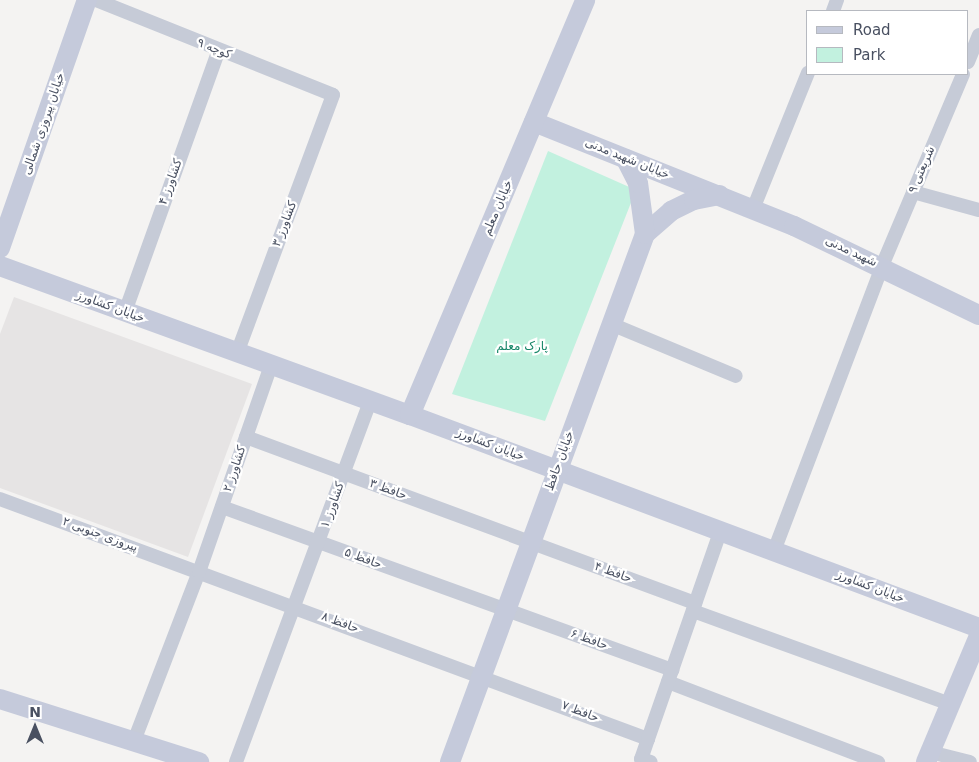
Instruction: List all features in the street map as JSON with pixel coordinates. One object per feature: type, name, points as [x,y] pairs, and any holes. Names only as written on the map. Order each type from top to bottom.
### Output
[{"type":"street","name":"خیابان پیروزی شمالی","points":[[0,248],[87,0]]},
{"type":"street","name":"کوچه ۹","points":[[96,0],[218,52],[333,95]]},
{"type":"street","name":"خیابان معلم","points":[[410,415],[585,0]]},
{"type":"street","points":[[969,60],[978,38]]},
{"type":"street","name":"کشاورز ۴","points":[[125,312],[218,52]]},
{"type":"street","points":[[753,209],[807,75]]},
{"type":"street","name":"شریعتی ۹","points":[[774,552],[882,266],[963,75]]},
{"type":"street","name":"کشاورز ۳","points":[[237,353],[333,95]]},
{"type":"street","name":"خیابان شهید مدنی","points":[[534,122],[720,195]]},
{"type":"street","points":[[626,159],[638,183],[646,234]]},
{"type":"street","points":[[913,192],[979,210]]},
{"type":"street","points":[[646,234],[671,211],[694,200],[720,195]]},
{"type":"street","name":"شهید مدنی","points":[[720,195],[882,266],[979,315]]},
{"type":"street","name":"خیابان حافظ","points":[[450,762],[610,324],[646,234]]},
{"type":"street","name":"خیایان کشاورز","points":[[0,266],[410,415],[979,628]]},
{"type":"street","points":[[610,324],[736,376]]},
{"type":"street","name":"کشاورز ۲","points":[[134,741],[199,572],[271,365]]},
{"type":"street","name":"کشاورز ۱","points":[[236,762],[296,607],[370,402]]},
{"type":"street","name":"حافظ ۳","points":[[246,437],[530,543]]},
{"type":"street","name":"پیروزی جنوبی ۲","points":[[0,499],[199,572]]},
{"type":"street","name":"حافظ ۵","points":[[222,507],[505,611]]},
{"type":"street","points":[[651,762],[641,759],[720,532]]},
{"type":"street","name":"حافظ ۴","points":[[530,543],[950,704]]},
{"type":"street","name":"حافظ ۸","points":[[199,572],[482,675]]},
{"type":"street","name":"حافظ ۶","points":[[505,611],[670,676],[878,762]]},
{"type":"street","points":[[979,636],[928,757],[967,761],[979,752]]},
{"type":"street","name":"حافظ ۷","points":[[482,675],[648,739]]},
{"type":"street","points":[[0,699],[199,762]]},
{"type":"shaded area","points":[[14,297],[252,384],[188,557],[0,488],[0,334]]},
{"type":"green space","name":"پارک معلم","points":[[548,151],[636,190],[545,421],[452,394]]}]
